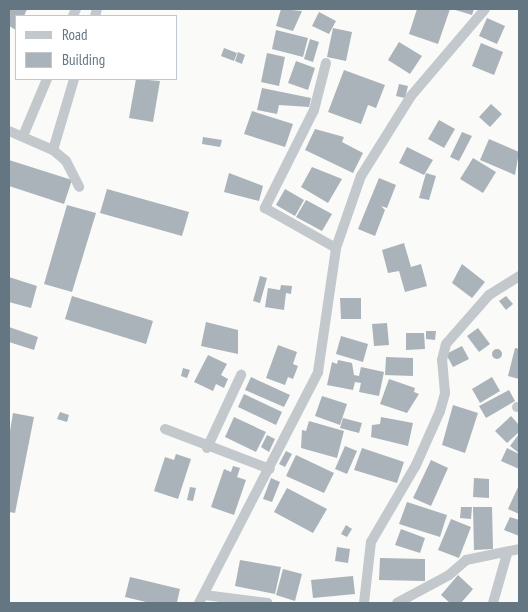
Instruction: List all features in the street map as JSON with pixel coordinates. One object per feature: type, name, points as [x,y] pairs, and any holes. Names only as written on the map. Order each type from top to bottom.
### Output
[{"type":"street","points":[[268,603],[202,599],[318,372],[336,248],[361,176],[412,96],[485,9]]},
{"type":"street","points":[[326,63],[314,110],[265,208],[336,248]]},
{"type":"street","points":[[23,136],[47,80]]},
{"type":"street","points":[[53,150],[74,80]]},
{"type":"street","points":[[9,130],[53,150],[66,161],[79,187]]},
{"type":"street","points":[[364,603],[371,542],[416,465],[440,411],[445,393],[442,360],[446,344],[489,295],[519,276]]},
{"type":"street","points":[[208,448],[241,374]]},
{"type":"street","points":[[164,429],[208,448],[270,469]]},
{"type":"street","points":[[397,603],[449,576],[466,560],[507,554],[519,549]]},
{"type":"street","points":[[493,603],[507,554]]},
{"type":"building","points":[[9,9],[27,9],[24,15],[15,15],[15,29],[9,26]]},
{"type":"building","points":[[281,9],[302,11],[293,31],[276,26]]},
{"type":"building","points":[[417,9],[450,9],[438,44],[409,34]]},
{"type":"building","points":[[452,9],[474,9],[472,15]]},
{"type":"building","points":[[319,12],[336,21],[329,34],[312,26]]},
{"type":"building","points":[[487,18],[505,26],[497,44],[479,36]]},
{"type":"building","points":[[333,28],[352,32],[346,61],[327,57]]},
{"type":"building","points":[[276,30],[308,38],[303,57],[272,49]]},
{"type":"building","points":[[310,39],[319,42],[313,62],[304,59]]},
{"type":"building","points":[[399,42],[422,56],[410,74],[388,60]]},
{"type":"building","points":[[481,43],[503,52],[494,75],[472,66]]},
{"type":"building","points":[[224,48],[237,53],[234,61],[221,56]]},
{"type":"building","points":[[238,52],[245,55],[242,64],[235,61]]},
{"type":"building","points":[[267,53],[285,57],[279,86],[261,82]]},
{"type":"building","points":[[296,61],[315,68],[308,90],[288,83]]},
{"type":"building","points":[[344,70],[385,85],[376,108],[368,105],[361,124],[328,112]]},
{"type":"building","points":[[136,80],[160,81],[153,122],[129,118]]},
{"type":"building","points":[[399,84],[408,86],[405,98],[396,96]]},
{"type":"building","points":[[262,88],[311,98],[309,107],[279,105],[277,114],[257,110]]},
{"type":"building","points":[[491,104],[502,114],[490,127],[479,117]]},
{"type":"building","points":[[252,111],[293,124],[285,147],[244,134]]},
{"type":"building","points":[[439,120],[455,129],[444,148],[428,139]]},
{"type":"building","points":[[315,129],[344,137],[342,142],[363,153],[353,173],[305,150]]},
{"type":"building","points":[[462,132],[472,136],[459,161],[450,157]]},
{"type":"building","points":[[203,137],[222,140],[220,147],[202,144]]},
{"type":"building","points":[[489,139],[519,152],[515,175],[480,160]]},
{"type":"building","points":[[407,147],[433,160],[424,175],[399,163]]},
{"type":"building","points":[[473,158],[496,172],[483,193],[460,179]]},
{"type":"building","points":[[9,160],[72,180],[64,204],[9,186]]},
{"type":"building","points":[[312,167],[342,179],[328,203],[301,187]]},
{"type":"building","points":[[229,173],[263,186],[259,201],[224,192]]},
{"type":"building","points":[[426,173],[436,176],[429,200],[419,198]]},
{"type":"building","points":[[379,178],[396,185],[387,208],[381,206],[385,210],[375,236],[358,229]]},
{"type":"building","points":[[107,189],[189,212],[182,236],[100,213]]},
{"type":"building","points":[[285,189],[304,200],[295,216],[276,205]]},
{"type":"building","points":[[306,200],[332,214],[322,231],[296,217]]},
{"type":"building","points":[[67,205],[96,213],[72,292],[44,284]]},
{"type":"building","points":[[404,243],[411,267],[421,264],[427,286],[405,292],[399,271],[388,273],[382,250]]},
{"type":"building","points":[[462,264],[485,282],[472,298],[452,283]]},
{"type":"building","points":[[260,276],[267,278],[260,303],[253,301]]},
{"type":"building","points":[[9,277],[37,286],[31,308],[9,302]]},
{"type":"building","points":[[281,285],[292,286],[291,294],[286,293],[284,310],[265,307],[268,288],[280,290]]},
{"type":"building","points":[[72,296],[153,321],[146,344],[65,319]]},
{"type":"building","points":[[506,296],[513,304],[506,310],[499,301]]},
{"type":"building","points":[[340,298],[361,298],[361,319],[341,319]]},
{"type":"building","points":[[206,322],[238,330],[238,354],[201,346]]},
{"type":"building","points":[[387,323],[389,345],[374,346],[372,324]]},
{"type":"building","points":[[9,327],[38,337],[34,350],[9,342]]},
{"type":"building","points":[[478,328],[490,344],[479,352],[467,336]]},
{"type":"building","points":[[426,331],[436,331],[435,340],[426,339]]},
{"type":"building","points":[[406,333],[424,333],[425,349],[406,350]]},
{"type":"building","points":[[341,336],[368,344],[363,362],[336,354]]},
{"type":"building","points":[[278,345],[297,352],[293,364],[298,366],[293,379],[288,377],[285,385],[266,378]]},
{"type":"building","points":[[462,346],[469,359],[453,367],[446,354]]},
{"type":"building","points":[[515,348],[519,349],[519,379],[508,376]]},
{"type":"building","points":[[495,349],[499,349],[502,354],[501,358],[495,359],[492,356],[492,352]]},
{"type":"building","points":[[208,355],[227,364],[221,375],[228,379],[224,388],[216,384],[213,391],[194,382]]},
{"type":"building","points":[[386,357],[413,358],[413,376],[385,375]]},
{"type":"building","points":[[338,360],[352,363],[354,375],[359,376],[361,367],[384,372],[379,396],[359,392],[361,383],[355,382],[353,390],[327,385],[332,362],[337,364]]},
{"type":"building","points":[[183,368],[190,370],[187,378],[181,376]]},
{"type":"building","points":[[251,377],[290,395],[284,407],[245,390]]},
{"type":"building","points":[[492,377],[500,391],[480,403],[472,389]]},
{"type":"building","points":[[389,379],[415,388],[414,392],[419,394],[407,413],[380,404]]},
{"type":"building","points":[[509,390],[515,401],[486,418],[479,406]]},
{"type":"building","points":[[244,394],[282,412],[276,425],[238,407]]},
{"type":"building","points":[[322,396],[347,404],[340,425],[315,416]]},
{"type":"building","points":[[453,405],[478,413],[465,453],[442,445]]},
{"type":"building","points":[[60,412],[69,415],[67,422],[57,419]]},
{"type":"building","points":[[13,413],[34,417],[15,513],[9,512],[9,437]]},
{"type":"building","points":[[511,416],[519,425],[519,432],[507,443],[495,431]]},
{"type":"building","points":[[234,417],[266,432],[256,452],[225,437]]},
{"type":"building","points":[[381,417],[413,423],[408,446],[371,437],[372,425],[380,424]]},
{"type":"building","points":[[343,418],[362,423],[359,433],[340,428]]},
{"type":"building","points":[[309,421],[344,431],[337,458],[301,448],[302,430],[306,431]]},
{"type":"building","points":[[519,434],[519,453],[510,446]]},
{"type":"building","points":[[267,435],[275,439],[269,452],[261,447]]},
{"type":"building","points":[[345,446],[357,451],[347,474],[335,469]]},
{"type":"building","points":[[362,448],[404,462],[397,483],[354,470]]},
{"type":"building","points":[[507,448],[519,454],[519,469],[501,461]]},
{"type":"building","points":[[286,451],[292,454],[285,467],[279,464]]},
{"type":"building","points":[[176,454],[191,459],[178,499],[154,491],[165,457],[174,460]]},
{"type":"building","points":[[296,455],[334,473],[324,493],[286,476]]},
{"type":"building","points":[[431,460],[448,468],[431,506],[413,498]]},
{"type":"building","points":[[233,466],[240,468],[237,477],[246,480],[234,515],[211,507],[224,469],[231,472]]},
{"type":"building","points":[[271,478],[280,482],[272,502],[263,499]]},
{"type":"building","points":[[474,478],[489,479],[489,498],[473,497]]},
{"type":"building","points":[[519,485],[519,514],[508,509]]},
{"type":"building","points":[[190,487],[196,488],[193,501],[187,500]]},
{"type":"building","points":[[287,488],[327,509],[313,533],[274,512]]},
{"type":"building","points":[[407,502],[447,515],[440,537],[399,524]]},
{"type":"building","points":[[461,507],[472,507],[471,519],[460,518]]},
{"type":"building","points":[[473,507],[492,507],[493,549],[474,550]]},
{"type":"building","points":[[510,517],[519,520],[519,536],[504,530]]},
{"type":"building","points":[[451,519],[471,527],[459,558],[438,550]]},
{"type":"building","points":[[346,525],[352,529],[347,537],[341,534]]},
{"type":"building","points":[[401,529],[425,538],[420,553],[395,545]]},
{"type":"building","points":[[337,547],[350,549],[348,563],[335,561]]},
{"type":"building","points":[[380,558],[425,559],[425,581],[379,580]]},
{"type":"building","points":[[240,560],[281,567],[275,594],[235,586]]},
{"type":"building","points":[[283,569],[302,574],[295,601],[276,595]]},
{"type":"building","points":[[458,575],[473,589],[461,603],[450,603],[441,595]]},
{"type":"building","points":[[353,576],[355,594],[313,598],[311,580]]},
{"type":"building","points":[[130,577],[180,589],[177,602],[150,603],[125,597]]}]
